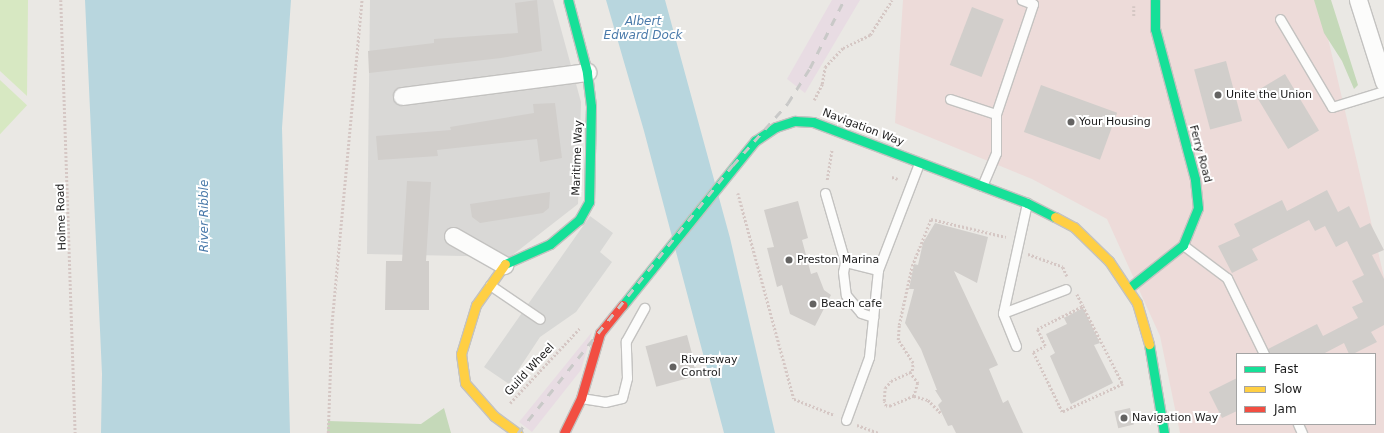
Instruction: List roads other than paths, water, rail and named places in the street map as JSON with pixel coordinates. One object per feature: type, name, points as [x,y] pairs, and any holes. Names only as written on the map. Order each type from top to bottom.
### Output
[{"type":"street","name":"Maritime Way","points":[[504,265],[550,244],[579,220],[589,202],[593,145],[587,72],[568,0]]},
{"type":"street","name":"Ferry Road","points":[[1129,288],[1183,245],[1195,221],[1198,194],[1155,29],[1155,0]]},
{"type":"street","points":[[1358,0],[1384,82]]},
{"type":"street","points":[[402,96],[587,72]]},
{"type":"street","name":"Navigation Way","points":[[564,433],[581,398],[600,333],[733,165],[765,132],[795,121],[813,122],[1027,203],[1074,227],[1109,262],[1129,288],[1142,318],[1151,350],[1164,433]]},
{"type":"street","points":[[452,236],[504,265],[476,305],[461,354],[465,382],[494,416],[517,433]]},
{"type":"lane","points":[[982,186],[996,153],[996,114],[1033,4],[1022,0]]},
{"type":"lane","points":[[1280,20],[1332,107],[1384,91]]},
{"type":"lane","points":[[950,99],[996,114]]},
{"type":"lane","points":[[846,420],[869,356],[878,270],[919,163]]},
{"type":"lane","points":[[825,193],[845,262],[843,272],[846,295],[861,313],[873,316]]},
{"type":"lane","points":[[1016,346],[1002,312],[1027,203]]},
{"type":"lane","points":[[1183,245],[1227,278],[1264,353]]},
{"type":"lane","points":[[845,262],[878,270]]},
{"type":"lane","points":[[490,285],[540,319]]},
{"type":"lane","points":[[1002,312],[1069,285]]},
{"type":"lane","points":[[581,398],[605,402],[622,398],[627,378],[626,341],[644,308]]},
{"type":"water","name":"River Ribble","points":[[85,0],[291,0],[282,128],[290,433],[101,433],[102,374]]},
{"type":"water","name":"Albert Edward Dock","points":[[606,0],[665,0],[730,238],[775,433],[724,433],[644,131]]},
{"type":"railway","points":[[518,433],[733,165],[788,103],[810,68],[844,0]]},
{"type":"place","name":"Unite the Union","points":[[1218,95]]},
{"type":"place","name":"Your Housing","points":[[1071,122]]},
{"type":"place","name":"Preston Marina","points":[[789,260]]},
{"type":"place","name":"Beach cafe","points":[[813,304]]},
{"type":"place","name":"Riversway Control","points":[[673,367]]},
{"type":"place","name":"Navigation Way","points":[[1124,418]]}]
